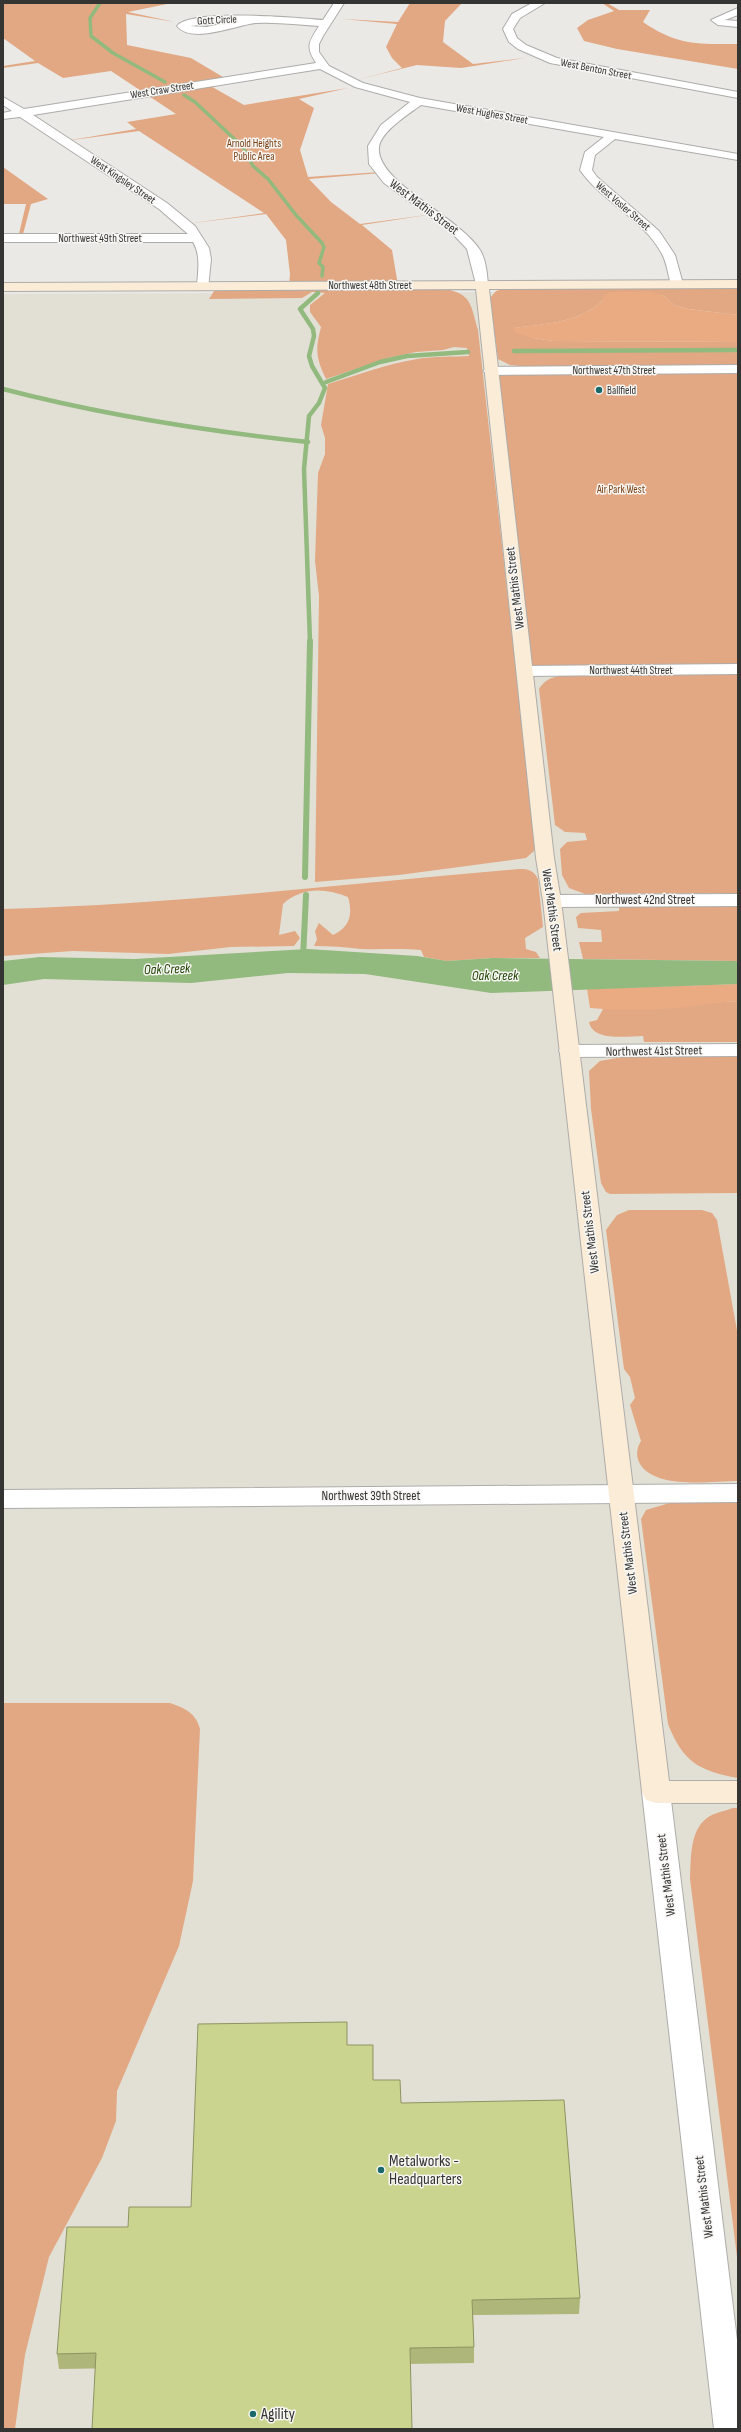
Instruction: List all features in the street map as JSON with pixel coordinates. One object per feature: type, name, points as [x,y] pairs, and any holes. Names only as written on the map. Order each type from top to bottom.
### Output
[{"type":"street","points":[[322,65],[314,52],[314,44],[339,3]]},
{"type":"street","name":"West Benton Street","points":[[540,3],[516,16],[508,29],[515,42],[530,52],[578,67],[738,95]]},
{"type":"street","points":[[738,12],[716,20],[722,23],[738,24]]},
{"type":"street","name":"Gott Circle","points":[[254,20],[200,30],[188,29],[182,26],[190,22],[208,20],[254,20],[326,23]]},
{"type":"street","name":"West Hughes Street","points":[[322,65],[359,85],[419,101],[738,157]]},
{"type":"street","name":"West Craw Street","points":[[3,116],[322,65]]},
{"type":"street","name":"West Kingsley Street","points":[[3,100],[162,206],[185,223],[198,238],[205,259],[203,286]]},
{"type":"street","name":"West Mathis Street","points":[[419,101],[393,118],[378,134],[373,147],[374,162],[391,184],[456,229],[467,239],[477,257],[482,285],[490,371],[545,858],[552,900],[731,2429]]},
{"type":"street","name":"West Vosler Street","points":[[613,135],[589,154],[586,170],[593,180],[659,239],[669,255],[677,284]]},
{"type":"street","name":"Northwest 49th Street","points":[[3,238],[198,238]]},
{"type":"street","name":"Northwest 48th Street","points":[[3,286],[738,284]]},
{"type":"street","name":"Northwest 47th Street","points":[[490,371],[738,369]]},
{"type":"street","name":"Northwest 44th Street","points":[[525,671],[738,669]]},
{"type":"street","name":"Northwest 42nd Street","points":[[552,900],[738,900]]},
{"type":"street","name":"Northwest 41st Street","points":[[569,1051],[738,1050]]},
{"type":"street","name":"Northwest 39th Street","points":[[3,1499],[738,1492]]},
{"type":"street","points":[[656,1792],[738,1792]]},
{"type":"shaded area","points":[[738,291],[738,2429],[3,2429],[3,294]]},
{"type":"shaded area","points":[[609,292],[652,292],[663,295],[674,305],[688,309],[738,315],[738,342],[553,341],[533,338],[514,332],[513,328],[561,321],[584,314],[594,308],[603,300],[603,296]]},
{"type":"shaded area","points":[[738,984],[738,1001],[644,1010],[590,1008],[587,989]]},
{"type":"green space","name":"Arnold Heights Public Area","points":[[3,3],[172,3],[128,12],[175,22],[126,14],[127,45],[191,58],[228,80],[207,84],[244,105],[348,88],[299,99],[314,108],[300,150],[308,177],[381,173],[309,179],[331,202],[360,224],[434,214],[362,225],[392,250],[398,285],[289,286],[290,274],[286,240],[266,214],[186,224],[264,213],[139,131],[65,141],[136,129],[127,122],[176,114],[111,71],[63,78],[38,63],[3,68],[3,66],[35,61],[3,38]]},
{"type":"green space","points":[[410,3],[462,3],[445,21],[443,42],[473,64],[525,58],[461,68],[417,65],[360,79],[402,68],[392,58],[386,47],[397,24],[342,19],[398,22]]},
{"type":"green space","points":[[602,3],[607,3],[619,10],[650,10],[643,22],[655,30],[678,40],[711,44],[738,44],[738,69],[617,49],[584,41],[577,28],[588,20],[614,11]]},
{"type":"green space","points":[[3,167],[48,199],[31,204],[22,238],[18,238],[26,204],[3,204]]},
{"type":"green space","points":[[738,287],[738,315],[688,309],[674,305],[663,295],[603,296],[603,300],[594,308],[573,318],[514,328],[533,338],[553,341],[738,342],[738,366],[529,367],[510,365],[498,359],[490,298],[496,291],[503,289]]},
{"type":"green space","points":[[224,289],[444,289],[460,294],[469,302],[478,330],[535,841],[534,851],[526,858],[399,875],[315,882],[319,596],[315,561],[318,473],[325,454],[325,438],[321,425],[328,384],[406,361],[430,357],[469,356],[467,348],[454,347],[443,350],[416,352],[388,358],[326,379],[318,359],[317,348],[321,327],[310,312],[310,305],[325,293],[312,292],[302,298],[209,299],[214,291]]},
{"type":"green space","name":"Air Park West","points":[[738,369],[738,669],[525,671],[490,371]]},
{"type":"green space","points":[[738,673],[738,893],[585,894],[569,888],[562,875],[560,849],[567,842],[587,840],[585,833],[565,832],[555,825],[539,689],[542,685],[549,679],[572,675]]},
{"type":"green space","points":[[519,869],[530,871],[535,874],[538,879],[543,927],[525,938],[526,949],[536,952],[540,958],[493,958],[447,961],[424,957],[421,950],[361,949],[314,946],[317,939],[315,931],[319,923],[333,935],[339,932],[347,924],[350,914],[348,897],[322,891],[298,894],[283,904],[279,935],[295,931],[300,938],[294,946],[231,947],[168,954],[73,951],[3,956],[3,909],[132,903],[197,898]]},
{"type":"green space","points":[[738,904],[738,961],[583,959],[579,942],[602,942],[601,930],[578,928],[576,917],[581,913],[619,911],[619,905]]},
{"type":"green space","points":[[738,1001],[738,1042],[644,1042],[643,1036],[620,1037],[597,1033],[589,1022],[597,1020],[603,1009]]},
{"type":"green space","points":[[738,1054],[738,1193],[610,1194],[606,1192],[601,1183],[591,1109],[589,1071],[600,1061],[628,1056]]},
{"type":"green space","points":[[629,1210],[702,1210],[712,1213],[717,1220],[738,1336],[738,1481],[671,1481],[658,1478],[648,1472],[640,1464],[637,1456],[637,1450],[641,1441],[630,1405],[635,1398],[630,1377],[624,1369],[606,1230],[617,1215]]},
{"type":"green space","points":[[676,1501],[738,1501],[738,1778],[713,1772],[694,1763],[686,1756],[680,1747],[668,1724],[641,1519],[646,1510]]},
{"type":"green space","points":[[3,1703],[170,1703],[193,1715],[200,1729],[193,1881],[179,1946],[117,2091],[116,2121],[102,2158],[49,2257],[25,2355],[15,2429],[3,2429]]},
{"type":"green space","points":[[733,1808],[738,1808],[738,2265],[690,1879],[692,1847],[697,1830],[710,1816]]},
{"type":"water","name":"Oak Creek","points":[[308,949],[417,956],[447,961],[493,958],[738,961],[738,984],[491,993],[365,974],[288,973],[191,983],[44,979],[3,985],[3,961],[40,957],[134,959]]},
{"type":"building","name":"Metalworks - Headquarters","points":[[347,2022],[347,2045],[373,2045],[373,2080],[400,2080],[401,2103],[564,2100],[580,2298],[472,2300],[474,2347],[410,2348],[412,2429],[92,2429],[96,2353],[57,2354],[67,2227],[128,2227],[129,2207],[191,2207],[198,2024]]},
{"type":"waterway","points":[[100,3],[90,18],[91,36],[113,53],[165,82]]},
{"type":"waterway","points":[[184,95],[195,102],[243,147],[253,166],[268,179],[296,215],[322,243],[324,247],[319,263],[323,267],[322,276]]},
{"type":"waterway","points":[[307,442],[309,416],[319,403],[325,388],[312,366],[309,356],[314,336],[313,329],[300,309],[318,293]]},
{"type":"waterway","points":[[514,351],[738,350]]},
{"type":"waterway","points":[[326,382],[380,362],[407,356],[468,352]]},
{"type":"waterway","points":[[3,389],[78,407],[154,421],[231,433],[307,442]]},
{"type":"waterway","points":[[307,442],[304,469],[310,642]]},
{"type":"waterway","points":[[305,877],[310,642]]},
{"type":"waterway","points":[[303,958],[306,895]]},
{"type":"place","name":"Ballfield","points":[[599,390]]},
{"type":"place","name":"Metalworks - Headquarters","points":[[381,2170]]},
{"type":"place","name":"Agility","points":[[253,2414]]}]
